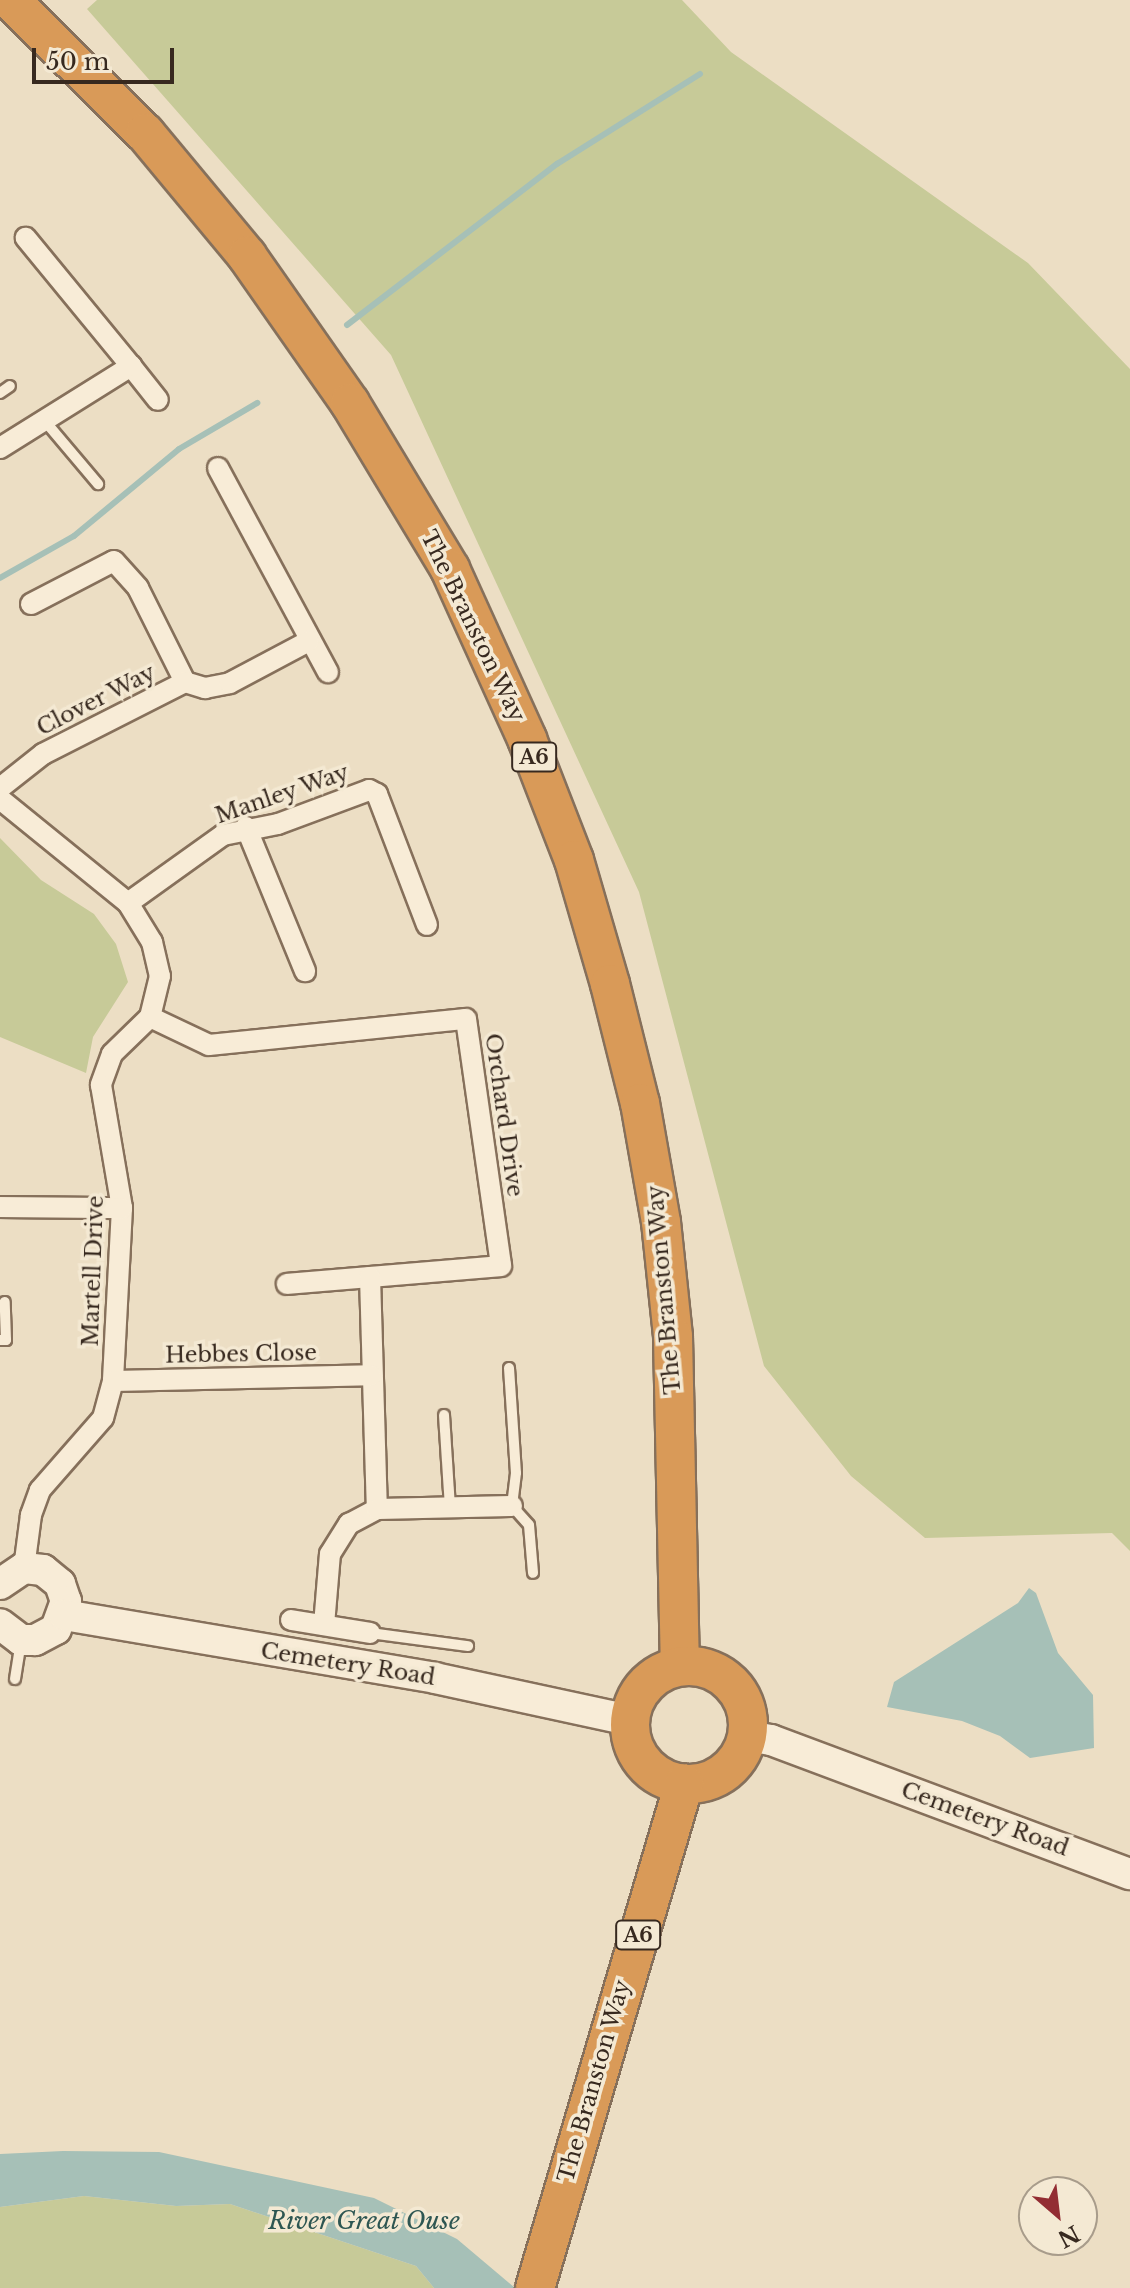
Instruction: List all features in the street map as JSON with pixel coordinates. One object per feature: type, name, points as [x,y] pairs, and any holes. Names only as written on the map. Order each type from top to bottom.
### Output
[{"type":"highway","name":"The Branston Way","points":[[10,0],[145,133],[247,256],[350,403],[450,569],[533,753],[574,860],[610,984],[640,1103],[661,1222],[673,1337],[680,1666]]},
{"type":"highway","points":[[680,1666],[717,1672],[732,1683],[743,1699],[748,1736],[742,1753],[725,1772],[702,1783],[684,1784],[666,1779],[644,1763],[631,1739],[630,1720],[645,1684],[680,1666]]},
{"type":"highway","name":"The Branston Way","points":[[535,2288],[592,2086],[684,1784]]},
{"type":"main road","points":[[10,1632],[35,1640],[56,1629],[64,1615],[60,1584],[43,1570],[12,1576]]},
{"type":"main road","name":"Cemetery Road","points":[[64,1615],[449,1681],[630,1720]]},
{"type":"main road","name":"Cemetery Road","points":[[748,1736],[771,1740],[1130,1874]]},
{"type":"street","points":[[26,238],[158,400]]},
{"type":"street","points":[[0,448],[131,366]]},
{"type":"street","points":[[218,468],[328,672]]},
{"type":"street","points":[[31,604],[114,561],[138,588],[185,682]]},
{"type":"street","name":"Clover Way","points":[[0,788],[43,754],[185,682],[205,688],[230,683],[309,641]]},
{"type":"street","name":"Manley Way","points":[[128,903],[223,835],[246,827],[278,824],[369,790],[377,794],[427,925]]},
{"type":"street","points":[[0,799],[128,903],[152,942],[160,976],[150,1017]]},
{"type":"street","points":[[246,827],[305,971]]},
{"type":"street","name":"Martell Drive","points":[[12,1576],[40,1490],[103,1418],[113,1381],[122,1208],[101,1085],[112,1054],[150,1017]]},
{"type":"street","name":"Orchard Drive","points":[[150,1017],[209,1045],[466,1019],[501,1266],[287,1284]]},
{"type":"street","points":[[0,1207],[122,1208]]},
{"type":"street","points":[[370,1277],[377,1509]]},
{"type":"street","name":"Hebbes Close","points":[[113,1381],[371,1375]]},
{"type":"street","points":[[324,1625],[330,1554],[349,1524],[377,1509],[512,1506]]},
{"type":"street","points":[[291,1620],[370,1633]]},
{"type":"lane","points":[[0,393],[10,386]]},
{"type":"lane","points":[[44,420],[98,484]]},
{"type":"lane","points":[[0,1340],[6,1340],[5,1302]]},
{"type":"lane","points":[[509,1368],[516,1473],[512,1506],[529,1525],[533,1573]]},
{"type":"lane","points":[[444,1415],[450,1507]]},
{"type":"lane","points":[[10,1632],[15,1679]]},
{"type":"lane","points":[[370,1633],[468,1646]]},
{"type":"green space","points":[[97,0],[682,0],[731,52],[1028,263],[1130,369],[1130,1551],[1112,1533],[925,1538],[851,1476],[764,1366],[639,892],[391,355],[87,9]]},
{"type":"green space","points":[[0,838],[41,880],[94,914],[116,944],[128,982],[93,1037],[86,1073],[0,1037]]},
{"type":"green space","points":[[84,2196],[176,2206],[230,2204],[416,2266],[434,2288],[0,2288],[0,2207]]},
{"type":"water","points":[[1029,1588],[1036,1593],[1058,1653],[1093,1695],[1094,1748],[1030,1758],[1000,1736],[962,1721],[887,1707],[894,1682],[1018,1603]]},
{"type":"water","name":"River Great Ouse","points":[[159,2152],[374,2198],[457,2239],[515,2288],[434,2288],[416,2266],[230,2204],[176,2206],[84,2196],[0,2207],[0,2154]]},
{"type":"waterway","points":[[347,325],[557,164],[700,74]]},
{"type":"waterway","points":[[0,578],[74,536],[179,449],[257,403]]}]
